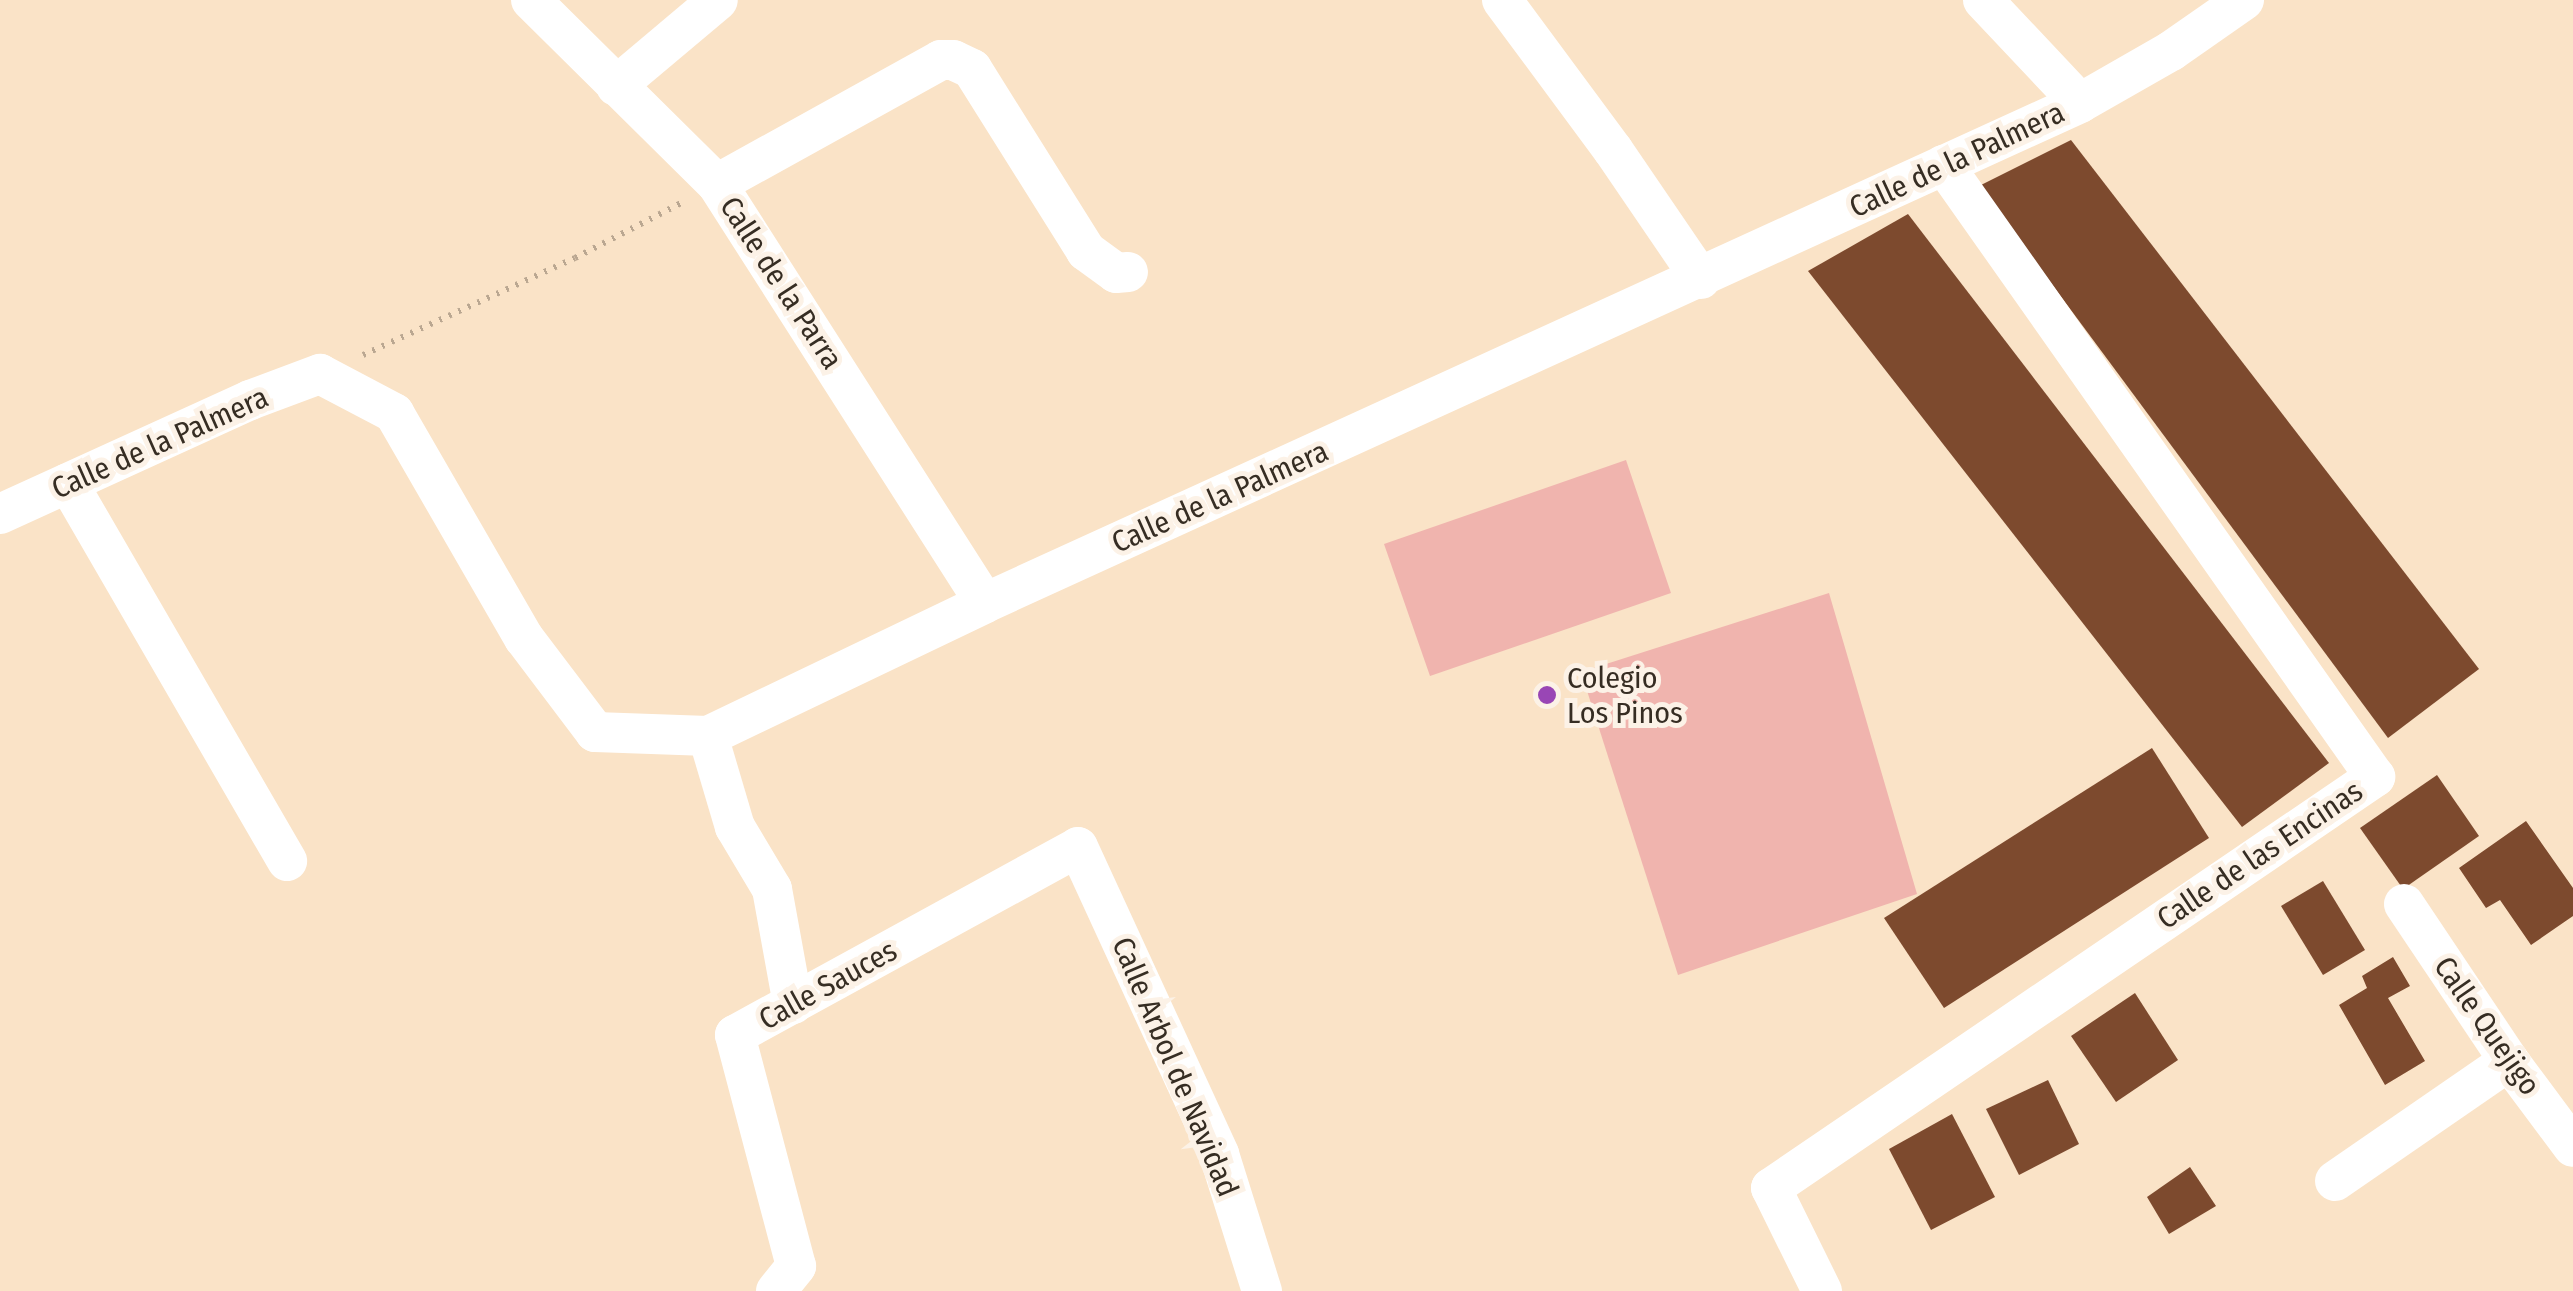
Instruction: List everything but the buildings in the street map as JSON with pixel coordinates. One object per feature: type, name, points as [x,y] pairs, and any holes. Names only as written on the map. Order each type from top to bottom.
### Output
[{"type":"street","name":"Calle de la Parra","points":[[531,0],[717,184],[986,603]]},
{"type":"street","points":[[616,86],[718,0]]},
{"type":"street","points":[[1502,0],[1614,150],[1701,279]]},
{"type":"street","points":[[1983,0],[2080,104]]},
{"type":"street","name":"Calle de la Palmera","points":[[0,514],[250,400],[320,374],[394,413],[524,638],[595,732],[708,736],[986,603],[2080,104],[2172,51],[2244,0]]},
{"type":"street","points":[[717,184],[941,60],[953,60],[972,69],[1086,251],[1116,273],[1128,272]]},
{"type":"street","name":"Calle de las Encinas","points":[[1822,1291],[1771,1188],[2374,776],[1944,165]]},
{"type":"street","points":[[68,483],[287,861]]},
{"type":"street","points":[[708,736],[735,826],[772,889],[793,1004]]},
{"type":"street","name":"Calle Sauces","points":[[786,1279],[735,1036],[1078,848]]},
{"type":"street","name":"Calle Arbol de Navidad","points":[[1078,848],[1220,1154],[1262,1291]]},
{"type":"street","name":"Calle Quejigo","points":[[2404,904],[2509,1061],[2573,1147]]},
{"type":"street","points":[[2335,1181],[2509,1061]]},
{"type":"path","points":[[320,374],[575,258],[717,184]]},
{"type":"shaded area","points":[[1626,460],[1671,593],[1430,676],[1384,544]]},
{"type":"shaded area","points":[[1829,593],[1917,894],[1678,975],[1581,672]]},
{"type":"place","name":"Colegio Los Pinos","points":[[1547,695]]}]
